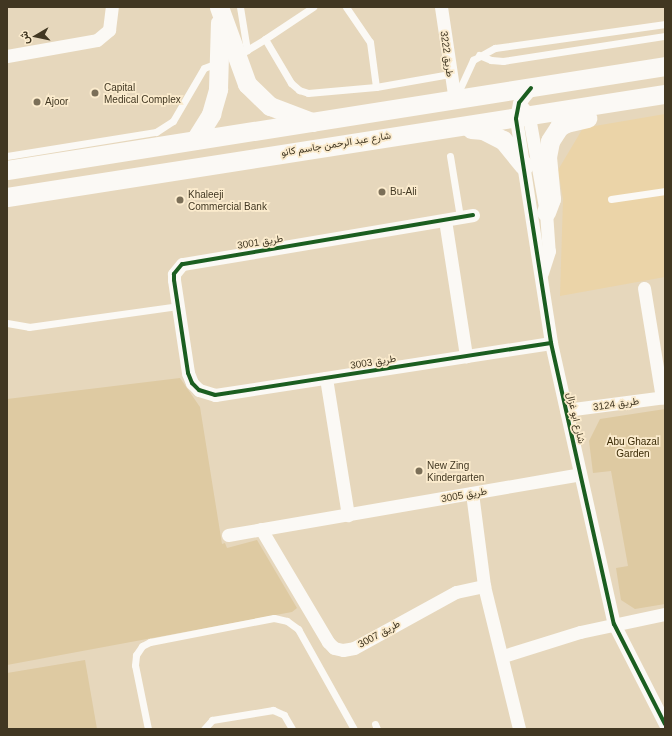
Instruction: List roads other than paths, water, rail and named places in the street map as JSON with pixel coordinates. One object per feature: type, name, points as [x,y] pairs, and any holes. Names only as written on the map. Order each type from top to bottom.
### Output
[{"type":"main road","points":[[220,10],[241,57],[247,84],[270,106],[313,123]]},
{"type":"main road","points":[[195,140],[211,114],[218,89],[220,10]]},
{"type":"main road","points":[[219,63],[241,57]]},
{"type":"main road","name":"شارع عبد الرحمن جاسم كانو","points":[[7,197],[426,130],[458,127],[517,108],[531,88],[665,66]]},
{"type":"main road","name":"شارع عبد الرحمن جاسم كانو","points":[[7,170],[132,144],[195,140],[455,101],[517,108],[639,99],[665,94]]},
{"type":"main road","points":[[546,212],[552,193],[548,149],[554,133],[566,123],[619,110],[639,99]]},
{"type":"main road","points":[[426,130],[444,119],[455,101]]},
{"type":"main road","points":[[458,127],[483,130],[494,134],[512,147],[524,166]]},
{"type":"street","points":[[7,56],[97,40],[110,30],[112,7]]},
{"type":"street","name":"طريق 3222","points":[[441,7],[455,101]]},
{"type":"street","name":"شارع ابو غزال","points":[[517,108],[524,166],[551,343],[614,624],[665,724]]},
{"type":"street","name":"شارع ابو غزال","points":[[517,108],[546,212],[549,251],[541,276]]},
{"type":"street","name":"طريق 3001","points":[[199,390],[188,373],[174,274],[178,268],[188,262],[467,216]]},
{"type":"street","points":[[445,220],[466,356]]},
{"type":"street","points":[[644,288],[664,398]]},
{"type":"street","name":"طريق 3003","points":[[199,390],[215,395],[551,343]]},
{"type":"street","points":[[326,378],[348,514]]},
{"type":"street","name":"طريق 3124","points":[[566,410],[664,398]]},
{"type":"street","name":"طريق 3005","points":[[228,535],[580,474]]},
{"type":"street","points":[[472,493],[484,586],[503,656],[519,729]]},
{"type":"street","name":"طريق 3007","points":[[261,529],[328,642],[343,650],[354,648],[456,592],[484,586]]},
{"type":"street","points":[[503,656],[614,624],[665,614]]},
{"type":"lane","points":[[240,7],[241,57]]},
{"type":"lane","points":[[241,57],[265,38],[313,7]]},
{"type":"lane","points":[[346,7],[369,39],[376,87]]},
{"type":"lane","points":[[455,101],[469,68],[479,55],[495,48],[665,24]]},
{"type":"lane","points":[[479,55],[490,60],[503,61],[665,36]]},
{"type":"lane","points":[[265,38],[291,82],[299,90],[319,93],[376,87],[450,74]]},
{"type":"lane","points":[[7,156],[132,144],[174,121],[204,68],[211,63],[219,63]]},
{"type":"lane","points":[[450,156],[467,216]]},
{"type":"lane","points":[[611,199],[665,191]]},
{"type":"lane","points":[[7,323],[29,327],[178,306]]},
{"type":"lane","points":[[148,729],[134,665],[136,655],[142,646],[150,642],[274,618],[287,621],[298,629],[354,729]]},
{"type":"lane","points":[[204,729],[212,720],[273,710],[284,715],[292,729]]},
{"type":"place","name":"Capital Medical Complex","points":[[95,93]]},
{"type":"place","name":"Ajoor","points":[[37,102]]},
{"type":"place","name":"Bu-Ali","points":[[382,192]]},
{"type":"place","name":"Khaleeji Commercial Bank","points":[[180,200]]},
{"type":"place","name":"New Zing Kindergarten","points":[[419,471]]},
{"type":"park label","name":"Abu Ghazal Garden","points":[[633,446]]}]
